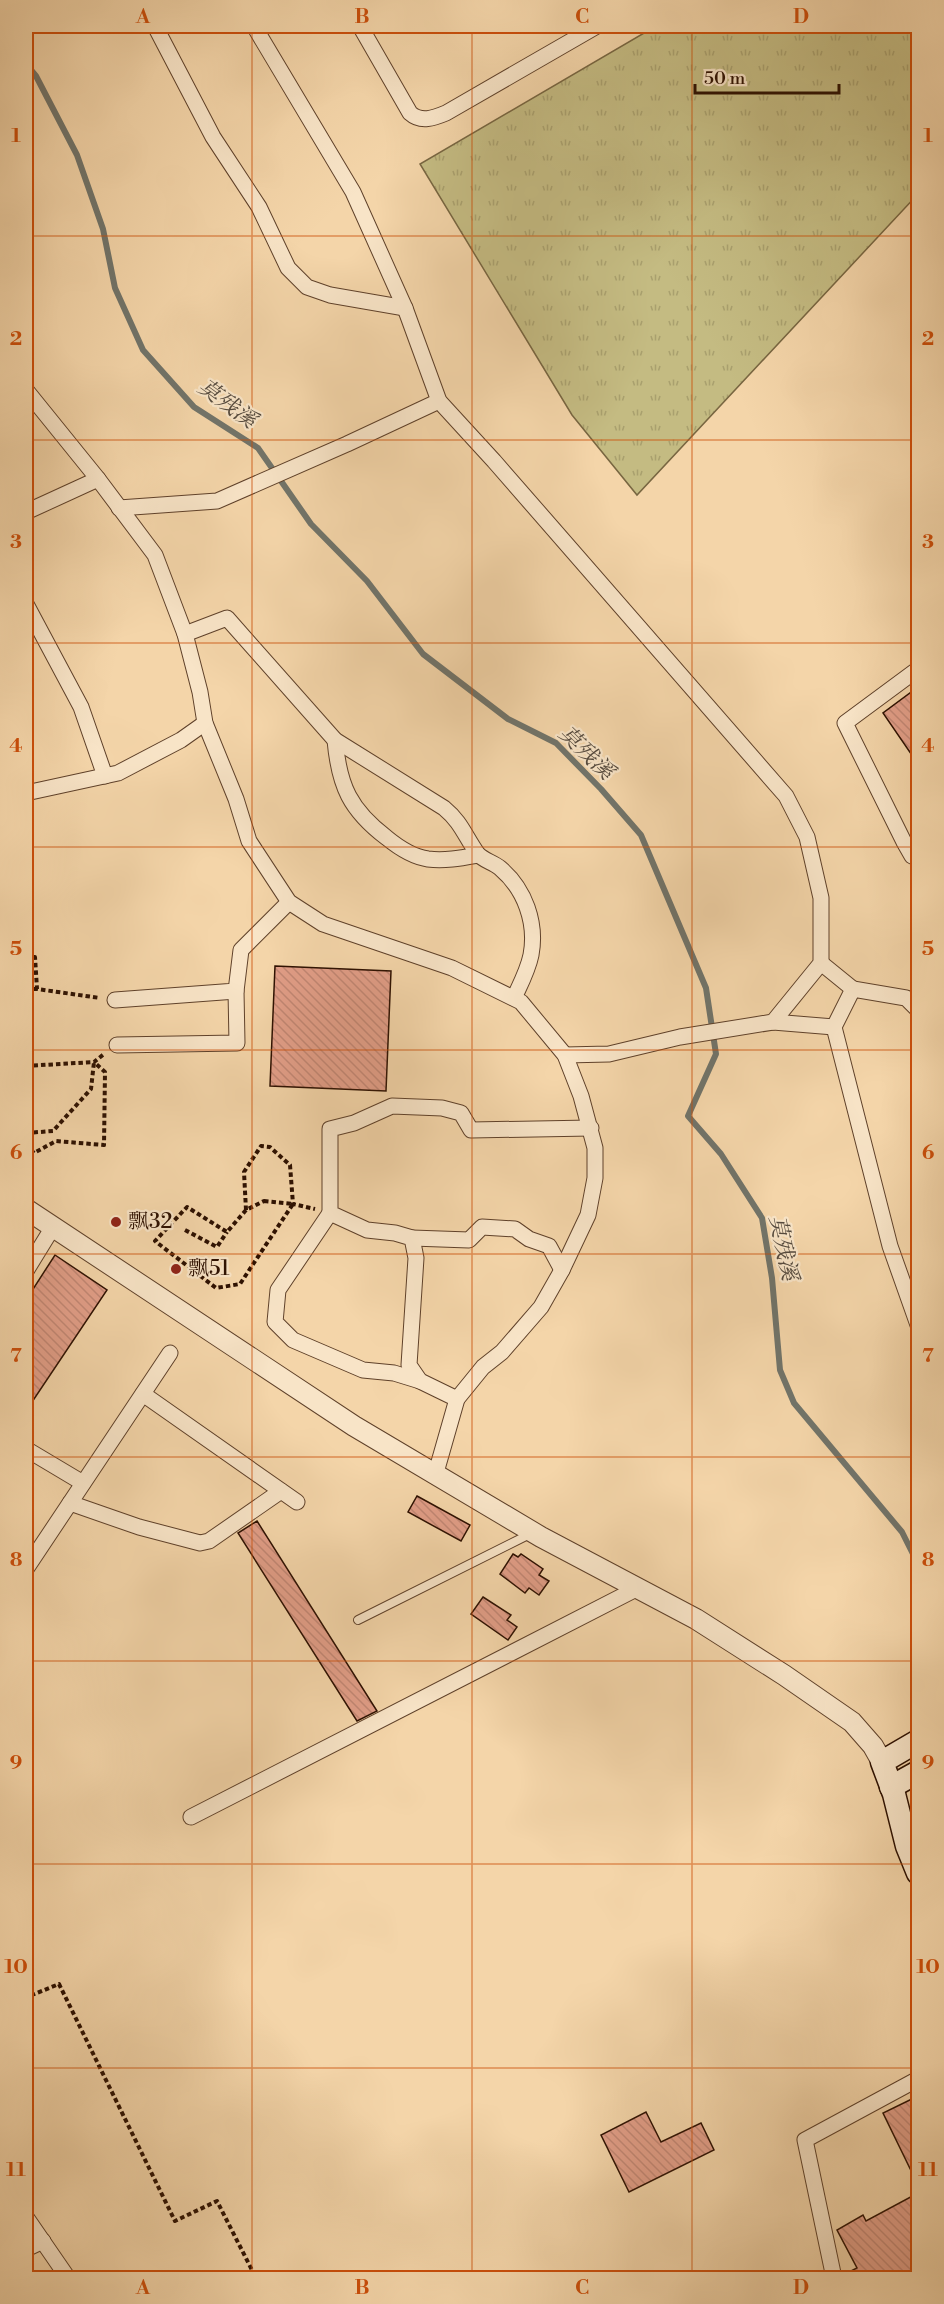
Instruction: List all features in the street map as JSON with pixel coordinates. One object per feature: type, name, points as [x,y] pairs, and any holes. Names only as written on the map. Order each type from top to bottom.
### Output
[{"type":"main road","points":[[918,1741],[882,1762],[907,1846],[918,1873]]},
{"type":"main road","points":[[891,1787],[918,1772]]},
{"type":"street","points":[[154,26],[213,137],[259,207],[288,268],[307,288],[330,295],[405,308]]},
{"type":"street","points":[[254,26],[353,192],[405,308],[438,401],[786,796],[807,837],[821,898],[821,963],[773,1022]]},
{"type":"street","points":[[360,26],[410,113],[421,119],[435,118],[446,113],[597,26]]},
{"type":"street","points":[[26,390],[98,479],[155,555],[185,634],[200,692],[205,723],[237,799],[249,841],[290,902],[323,924],[452,968],[521,1002],[565,1055],[581,1096],[595,1148],[595,1178],[588,1215],[562,1270],[541,1307],[502,1352],[483,1367],[457,1399],[435,1476]]},
{"type":"street","points":[[119,508],[217,501],[438,401]]},
{"type":"street","points":[[26,512],[98,479]]},
{"type":"street","points":[[26,604],[81,707],[105,776]]},
{"type":"street","points":[[185,634],[227,618],[335,740],[444,808],[457,819],[478,855],[500,867],[520,892],[532,923],[531,956],[514,998]]},
{"type":"street","points":[[918,669],[845,723],[904,842],[912,856],[918,859]]},
{"type":"street","points":[[26,793],[118,773],[170,746],[205,723]]},
{"type":"street","points":[[335,740],[337,767],[352,805],[367,823],[397,846],[425,859],[448,860],[478,855]]},
{"type":"street","points":[[117,1045],[237,1043],[236,991],[241,950],[290,902]]},
{"type":"street","points":[[821,963],[853,989],[906,998],[918,1010]]},
{"type":"street","points":[[853,989],[834,1027],[890,1246],[918,1325]]},
{"type":"street","points":[[115,1000],[236,991]]},
{"type":"street","points":[[565,1055],[609,1054],[680,1037],[773,1022],[834,1027]]},
{"type":"street","points":[[457,1399],[420,1381],[394,1373],[363,1370],[293,1340],[276,1322],[278,1290],[330,1213],[330,1129],[354,1123],[392,1106],[442,1108],[462,1113],[471,1130],[591,1128]]},
{"type":"street","points":[[330,1213],[368,1230],[395,1233],[412,1238],[469,1240],[482,1227],[515,1229],[529,1239],[549,1246],[562,1270]]},
{"type":"street","points":[[27,1214],[53,1227],[354,1426],[435,1476],[533,1533],[696,1619],[827,1703],[860,1730],[882,1762]]},
{"type":"street","points":[[26,1271],[53,1227]]},
{"type":"street","points":[[412,1238],[416,1258],[409,1365],[420,1381]]},
{"type":"street","points":[[26,1569],[170,1353]]},
{"type":"street","points":[[143,1394],[297,1502]]},
{"type":"street","points":[[26,1449],[83,1483]]},
{"type":"street","points":[[70,1503],[139,1527],[200,1543],[209,1541],[281,1491]]},
{"type":"street","points":[[191,1817],[638,1588]]},
{"type":"street","points":[[834,2278],[805,2140],[918,2079]]},
{"type":"street","points":[[26,2217],[68,2278]]},
{"type":"street","points":[[26,2249],[43,2241]]},
{"type":"lane","points":[[358,1620],[533,1533]]},
{"type":"path","points":[[26,957],[34,957],[37,988]]},
{"type":"path","points":[[26,989],[37,988],[115,1000]]},
{"type":"path","points":[[26,1065],[94,1062],[117,1045]]},
{"type":"path","points":[[26,1133],[53,1131],[90,1089],[94,1062]]},
{"type":"path","points":[[26,1144],[34,1153],[56,1141],[104,1145],[105,1072],[94,1062]]},
{"type":"path","points":[[227,1232],[187,1207],[155,1240],[216,1288],[240,1284],[292,1204],[290,1165],[270,1147],[261,1146],[244,1172],[246,1210]]},
{"type":"path","points":[[185,1230],[218,1247],[227,1232],[246,1210],[264,1201],[292,1204],[330,1213]]},
{"type":"path","points":[[26,1980],[32,1995]]},
{"type":"path","points":[[26,1999],[59,1984],[176,2221],[217,2201],[256,2278]]},
{"type":"green space","points":[[656,26],[918,26],[918,194],[637,495],[572,415],[420,164]]},
{"type":"building","points":[[918,687],[918,764],[883,713]]},
{"type":"building","points":[[275,966],[391,971],[386,1091],[270,1086]]},
{"type":"building","points":[[55,1255],[107,1290],[26,1411],[26,1300]]},
{"type":"building","points":[[417,1496],[470,1525],[461,1541],[408,1512]]},
{"type":"building","points":[[257,1521],[377,1711],[357,1721],[238,1533]]},
{"type":"building","points":[[513,1554],[518,1557],[521,1554],[543,1569],[539,1575],[549,1581],[539,1595],[529,1588],[525,1593],[500,1574]]},
{"type":"building","points":[[483,1597],[511,1615],[507,1620],[517,1627],[508,1640],[471,1614]]},
{"type":"building","points":[[918,2096],[918,2185],[883,2113]]},
{"type":"building","points":[[646,2112],[661,2142],[701,2123],[714,2150],[629,2192],[601,2135]]},
{"type":"building","points":[[918,2193],[918,2278],[843,2278],[843,2275],[857,2268],[837,2230],[863,2215],[866,2221]]},
{"type":"waterway","name":"莫残溪","points":[[26,64],[36,76],[77,155],[103,229],[115,288],[143,350],[194,407],[258,448],[311,524],[367,581],[423,654],[508,719],[556,743],[601,789],[641,835],[706,988],[716,1054],[688,1116],[721,1154],[762,1218],[772,1278],[780,1370],[794,1403],[902,1532],[918,1564]]},
{"type":"place","name":"飘32","points":[[116,1222]]},
{"type":"place","name":"飘51","points":[[176,1269]]}]
